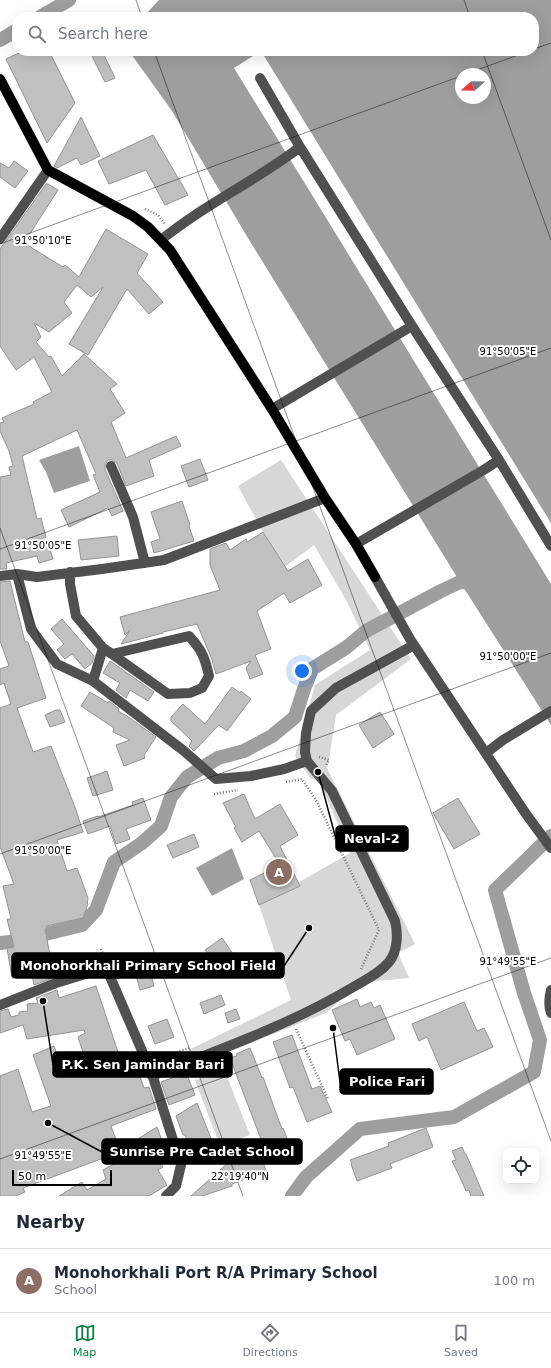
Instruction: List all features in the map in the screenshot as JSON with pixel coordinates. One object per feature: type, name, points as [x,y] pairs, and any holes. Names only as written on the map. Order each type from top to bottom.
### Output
[{"type":"main road","points":[[0,79],[48,170],[133,216],[148,227],[170,250],[272,409],[325,498],[356,544],[375,577]]},
{"type":"street","points":[[260,78],[300,147],[412,326],[499,460],[551,546]]},
{"type":"street","points":[[161,240],[211,204],[287,157],[300,147]]},
{"type":"street","points":[[0,240],[48,170]]},
{"type":"street","points":[[272,409],[412,326]]},
{"type":"street","points":[[356,544],[499,460]]},
{"type":"street","points":[[111,466],[133,517],[145,563]]},
{"type":"street","points":[[0,576],[17,574],[37,577],[164,560],[325,498]]},
{"type":"street","points":[[70,572],[70,584],[76,616],[103,648],[168,694],[190,693],[202,688],[209,676],[205,658],[198,645],[189,636],[112,654]]},
{"type":"street","points":[[17,574],[31,629],[56,664],[93,682],[184,751],[216,779],[251,776],[284,769],[306,757]]},
{"type":"street","points":[[375,577],[412,642],[526,814],[551,848]]},
{"type":"street","points":[[152,1076],[260,1032],[334,999],[382,970],[390,960],[394,952],[397,932],[395,921],[332,791],[306,757],[306,733],[311,711],[336,688],[412,642]]},
{"type":"street","points":[[93,682],[103,648]]},
{"type":"street","points":[[486,753],[502,740],[551,711]]},
{"type":"street","points":[[0,1005],[56,983],[102,969],[108,972],[152,1076],[181,1166],[176,1186],[166,1196]]},
{"type":"street","points":[[551,990],[549,1006],[551,1013]]},
{"type":"path","points":[[138,207],[158,215],[171,232]]},
{"type":"path","points":[[306,757],[329,760],[326,766]]},
{"type":"path","points":[[280,783],[302,779],[317,802],[379,930],[359,973]]},
{"type":"path","points":[[214,794],[244,789]]},
{"type":"path","points":[[101,948],[108,966]]},
{"type":"path","points":[[294,1024],[328,1099]]},
{"type":"path","points":[[147,1063],[189,1048]]},
{"type":"shaded area","points":[[159,0],[551,0],[551,725],[460,582],[251,243],[172,111],[133,56],[539,56],[539,12],[148,12]]},
{"type":"shaded area","points":[[79,446],[90,481],[54,493],[46,472],[39,460]]},
{"type":"shaded area","points":[[281,460],[411,659],[336,715],[329,759],[326,766],[415,944],[398,953],[409,978],[366,982],[339,1001],[326,1013],[163,1078],[158,1065],[291,1000],[259,905],[350,853],[319,780],[311,779],[295,756],[315,685],[370,650],[346,600],[314,545],[285,567],[263,532],[238,486]]},
{"type":"shaded area","points":[[232,848],[244,879],[212,896],[196,868]]},
{"type":"shaded area","points":[[224,1069],[250,1135],[220,1146],[195,1080]]},
{"type":"pier","points":[[253,56],[264,56],[551,523],[551,584],[234,68]]},
{"type":"building","points":[[12,56],[52,56],[75,103],[47,143],[6,59]]},
{"type":"building","points":[[92,56],[104,56],[115,78],[105,82]]},
{"type":"building","points":[[81,117],[100,156],[81,165],[77,158],[57,168],[54,166]]},
{"type":"building","points":[[153,135],[188,195],[165,205],[146,170],[109,184],[98,161]]},
{"type":"building","points":[[14,161],[28,171],[15,188],[0,177],[0,163],[9,168]]},
{"type":"building","points":[[46,184],[58,190],[24,243],[63,267],[65,265],[79,277],[106,229],[148,254],[137,273],[163,302],[149,314],[127,289],[88,355],[69,344],[103,287],[91,297],[77,285],[64,302],[72,313],[49,332],[34,323],[41,337],[36,342],[49,357],[51,356],[62,376],[84,354],[117,384],[110,389],[125,413],[111,422],[126,458],[176,436],[181,446],[149,460],[154,476],[126,486],[117,463],[112,460],[108,460],[105,465],[105,469],[123,511],[112,516],[108,508],[69,527],[61,510],[100,492],[93,475],[96,474],[77,430],[22,456],[37,519],[41,518],[46,537],[29,545],[48,543],[53,559],[39,563],[37,556],[6,563],[7,569],[0,569],[0,477],[11,475],[9,467],[13,466],[9,451],[0,431],[0,423],[4,422],[2,418],[34,404],[33,402],[52,392],[34,357],[16,370],[0,346],[0,249]]},
{"type":"building","points":[[200,459],[208,480],[189,487],[181,466]]},
{"type":"building","points":[[182,501],[194,541],[154,553],[151,542],[160,539],[151,512]]},
{"type":"building","points":[[263,532],[288,571],[308,559],[322,585],[290,603],[284,593],[257,611],[271,649],[255,655],[263,674],[250,679],[246,668],[251,661],[216,674],[211,657],[197,624],[121,644],[130,630],[125,635],[120,617],[220,590],[210,565],[210,549],[226,543],[230,550],[246,539],[247,542]]},
{"type":"building","points":[[117,536],[119,556],[81,560],[78,540]]},
{"type":"building","points":[[10,581],[25,642],[28,642],[46,698],[17,708],[33,752],[51,746],[76,810],[83,832],[57,840],[67,871],[77,868],[88,898],[87,907],[83,918],[46,926],[47,929],[45,929],[52,966],[81,954],[86,966],[34,985],[32,975],[12,978],[7,948],[14,947],[7,919],[11,919],[3,886],[14,884],[0,847],[0,708],[11,704],[4,683],[0,685],[0,669],[9,666],[0,641],[0,582]]},
{"type":"building","points":[[62,619],[94,656],[92,663],[85,669],[72,654],[65,659],[57,650],[64,644],[51,629]]},
{"type":"building","points":[[110,661],[154,692],[148,701],[130,690],[126,698],[116,690],[120,683],[103,673]]},
{"type":"building","points":[[232,687],[240,693],[241,691],[251,699],[227,731],[219,725],[194,751],[189,746],[192,741],[171,721],[171,717],[183,704],[205,724]]},
{"type":"building","points":[[90,692],[108,703],[109,701],[119,709],[118,711],[156,737],[144,755],[145,758],[124,766],[116,745],[130,740],[113,732],[114,728],[81,706]]},
{"type":"building","points":[[56,710],[60,710],[65,722],[50,727],[45,715]]},
{"type":"building","points":[[380,712],[394,734],[373,748],[359,725]]},
{"type":"building","points":[[107,771],[113,790],[93,796],[87,778]]},
{"type":"building","points":[[244,794],[255,819],[280,804],[298,835],[280,846],[300,886],[259,905],[250,880],[280,865],[259,831],[242,842],[234,828],[236,827],[223,803]]},
{"type":"building","points":[[143,798],[151,820],[126,829],[130,839],[116,844],[110,826],[88,834],[83,821],[133,805],[132,802]]},
{"type":"building","points":[[458,798],[480,834],[454,849],[433,813]]},
{"type":"building","points":[[194,834],[199,847],[173,858],[167,845]]},
{"type":"building","points":[[222,938],[238,961],[222,972],[205,950]]},
{"type":"building","points":[[147,960],[154,986],[140,990],[133,963]]},
{"type":"building","points":[[96,986],[120,1058],[132,1054],[144,1088],[149,1087],[156,1109],[111,1126],[120,1150],[157,1127],[161,1138],[150,1145],[163,1167],[158,1170],[167,1185],[149,1196],[59,1196],[82,1182],[87,1190],[106,1179],[103,1170],[121,1160],[117,1153],[23,1188],[25,1192],[16,1196],[0,1196],[0,1076],[18,1069],[32,1112],[51,1106],[33,1055],[54,1046],[64,1073],[87,1064],[78,1037],[85,1033],[84,1030],[27,1039],[23,1025],[0,1033],[0,1011],[8,1009],[11,1017],[19,1015],[19,1012],[28,1011],[27,1004],[38,1003],[36,998],[57,990],[59,998]]},
{"type":"building","points":[[221,995],[225,1005],[204,1014],[200,1003]]},
{"type":"building","points":[[357,999],[360,1007],[371,1002],[374,1008],[380,1005],[395,1039],[357,1055],[350,1039],[345,1041],[332,1010]]},
{"type":"building","points":[[464,1002],[477,1031],[484,1028],[493,1047],[441,1070],[427,1037],[419,1041],[412,1024]]},
{"type":"building","points":[[236,1009],[240,1019],[228,1023],[225,1013]]},
{"type":"building","points":[[167,1019],[174,1037],[155,1044],[148,1026]]},
{"type":"building","points":[[292,1035],[312,1089],[320,1086],[332,1112],[307,1122],[293,1087],[290,1088],[273,1042]]},
{"type":"building","points":[[250,1048],[262,1078],[263,1077],[282,1129],[283,1128],[287,1138],[264,1147],[230,1058],[237,1056],[236,1054]]},
{"type":"building","points":[[180,1075],[181,1078],[187,1075],[195,1095],[169,1105],[161,1082]]},
{"type":"building","points":[[197,1103],[218,1156],[197,1164],[185,1135],[183,1135],[176,1116]]},
{"type":"building","points":[[426,1128],[433,1147],[390,1164],[392,1168],[357,1181],[350,1160],[389,1146],[388,1143]]},
{"type":"building","points":[[257,1146],[267,1173],[257,1177],[256,1175],[232,1184],[232,1186],[202,1196],[191,1196],[240,1152]]},
{"type":"building","points":[[462,1147],[484,1196],[471,1196],[469,1190],[466,1191],[452,1161],[456,1160],[452,1151]]},
{"type":"waterway","points":[[49,12],[69,0]]},
{"type":"waterway","points":[[0,40],[12,33]]},
{"type":"waterway","points":[[0,943],[17,941],[82,925],[96,910],[114,862],[142,843],[161,826],[171,797],[187,777],[218,758],[244,751],[272,736],[295,717],[312,669],[347,647],[366,631],[441,591],[460,582],[478,583]]},
{"type":"waterway","points":[[292,1196],[306,1177],[360,1129],[454,1117],[534,1072],[540,1040],[524,993],[495,890],[551,836]]},
{"type":"place","name":"Neval-2","points":[[318,772]]},
{"type":"place","name":"Monohorkhali Port R/A Primary School","points":[[279,872]]},
{"type":"place","name":"Monohorkhali Primary School Field","points":[[309,928]]},
{"type":"place","name":"P.K. Sen Jamindar Bari","points":[[43,1001]]},
{"type":"place","name":"Police Fari","points":[[333,1028]]},
{"type":"place","name":"Sunrise Pre Cadet School","points":[[48,1123]]}]
